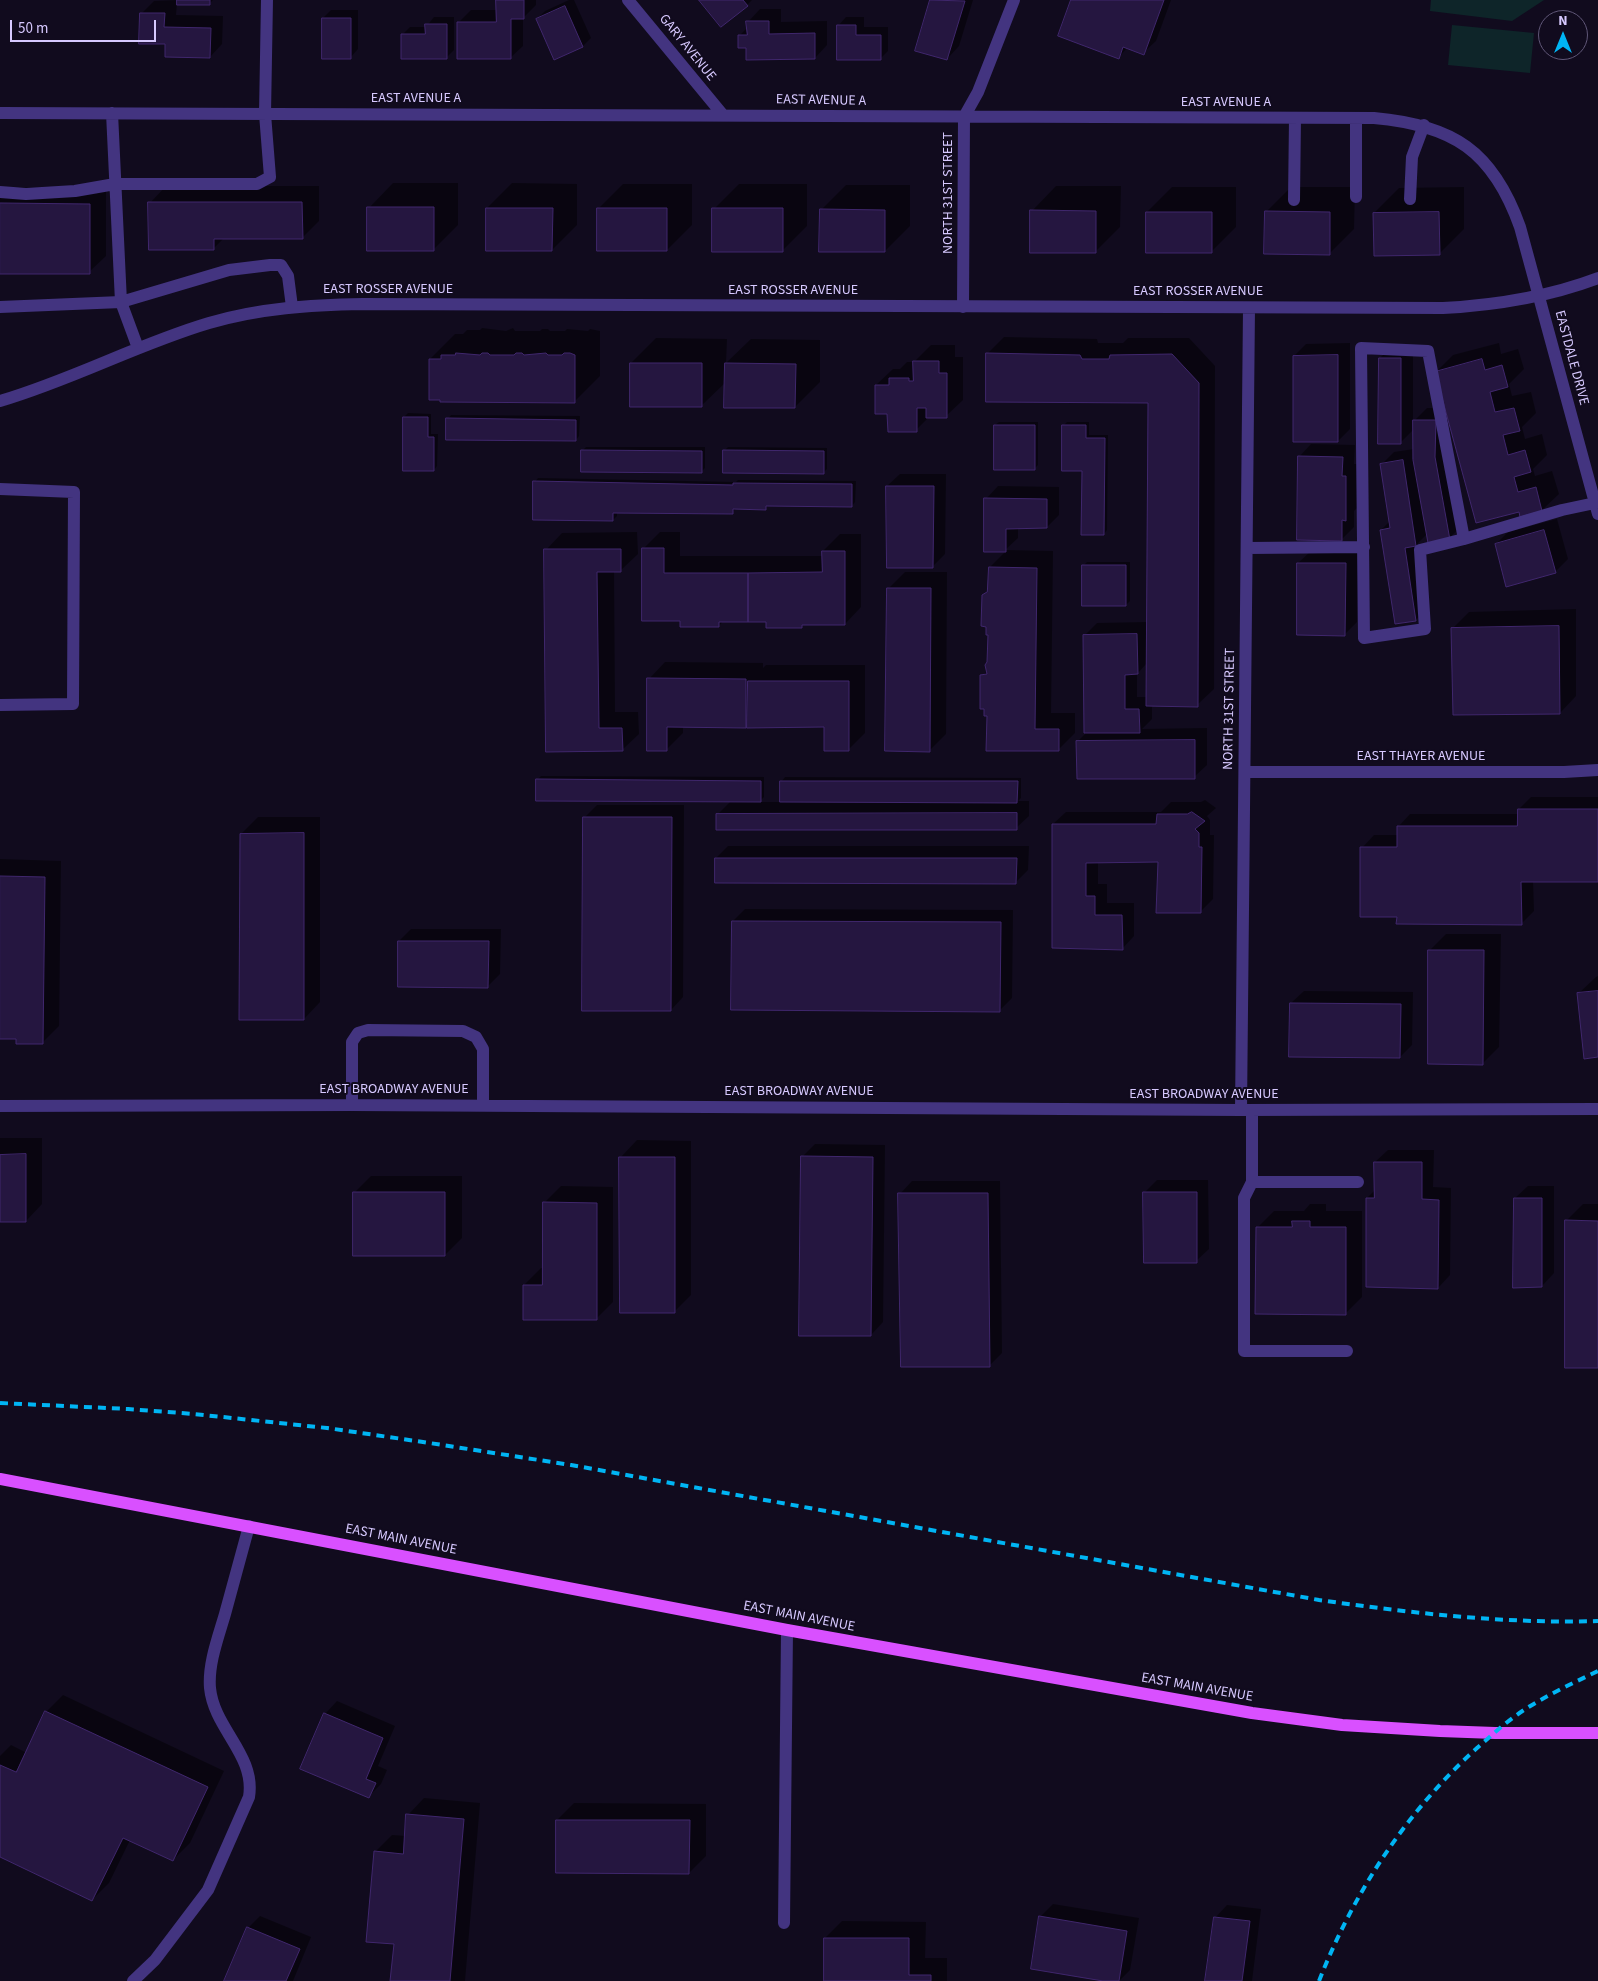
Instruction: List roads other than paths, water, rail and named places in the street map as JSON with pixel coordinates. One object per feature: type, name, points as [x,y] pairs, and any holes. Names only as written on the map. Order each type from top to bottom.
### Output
[{"type":"main road","name":"EAST MAIN AVENUE","points":[[0,1479],[787,1630],[1164,1699],[1279,1717],[1342,1724],[1440,1731],[1504,1733],[1598,1732]]},
{"type":"street","points":[[0,192],[26,194],[74,192],[115,184],[257,184],[270,177],[266,114],[267,0]]},
{"type":"street","name":"GARY AVENUE","points":[[628,0],[723,115]]},
{"type":"street","name":"NORTH 31ST STREET","points":[[963,307],[964,118],[978,92],[1014,0]]},
{"type":"street","name":"EAST AVENUE A","points":[[0,113],[1356,118],[1400,120],[1424,125],[1449,135],[1469,147],[1490,168],[1504,188],[1520,228],[1539,296]]},
{"type":"street","points":[[112,113],[121,302],[138,348]]},
{"type":"street","points":[[1294,200],[1295,118]]},
{"type":"street","points":[[1356,118],[1356,197]]},
{"type":"street","points":[[1410,199],[1412,157],[1424,125]]},
{"type":"street","points":[[0,307],[121,302],[229,270],[270,265],[281,265],[288,276],[292,307]]},
{"type":"street","name":"EAST ROSSER AVENUE","points":[[0,401],[211,322],[240,315],[292,307],[363,304],[1443,308],[1506,302],[1539,296],[1598,278]]},
{"type":"street","name":"EASTDALE DRIVE","points":[[1539,296],[1596,508]]},
{"type":"street","name":"NORTH 31ST STREET","points":[[1249,308],[1245,772],[1246,1110],[1252,1182],[1244,1198],[1244,1351],[1347,1351]]},
{"type":"street","points":[[1464,539],[1428,351],[1361,348],[1364,638],[1425,630],[1420,550],[1464,539],[1562,510],[1596,508]]},
{"type":"street","points":[[0,489],[74,492],[73,704],[0,706]]},
{"type":"street","points":[[1247,548],[1364,547]]},
{"type":"street","name":"EAST THAYER AVENUE","points":[[1245,772],[1564,772],[1598,770]]},
{"type":"street","points":[[352,1105],[352,1042],[358,1033],[368,1030],[463,1030],[476,1037],[483,1049],[483,1106]]},
{"type":"street","name":"EAST BROADWAY AVENUE","points":[[0,1106],[352,1105],[1246,1110],[1598,1109]]},
{"type":"street","points":[[1252,1182],[1358,1182]]},
{"type":"street","points":[[133,1981],[155,1960],[208,1890],[249,1797],[251,1785],[249,1773],[239,1750],[218,1717],[210,1688],[214,1653],[248,1526]]},
{"type":"street","points":[[784,1923],[787,1630]]},
{"type":"railway","points":[[0,1403],[194,1414],[327,1428],[571,1465],[1319,1600],[1493,1619],[1598,1621]]},
{"type":"railway","points":[[1319,1981],[1348,1916],[1366,1885],[1384,1855],[1427,1799],[1477,1748],[1524,1710],[1560,1689],[1598,1671]]}]
